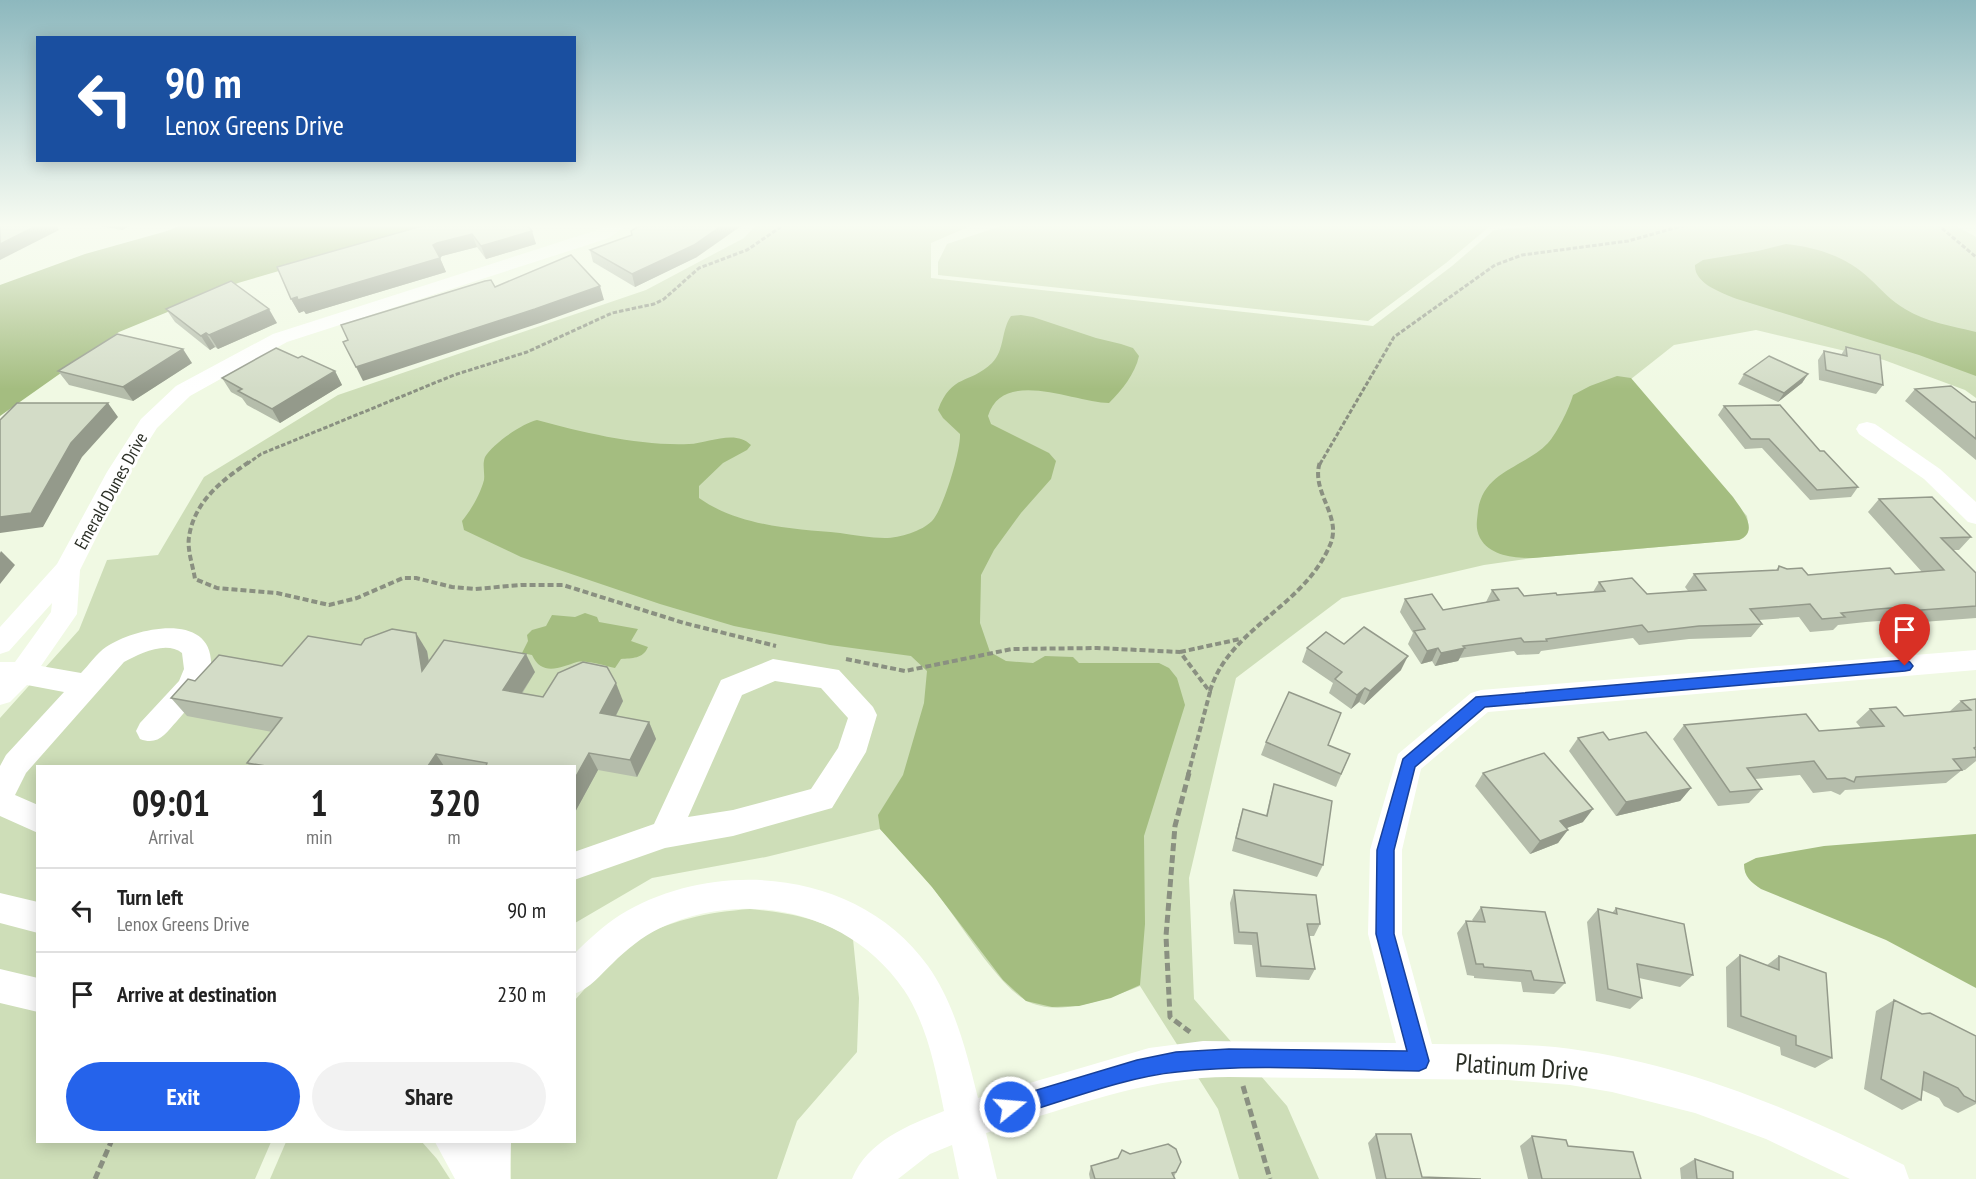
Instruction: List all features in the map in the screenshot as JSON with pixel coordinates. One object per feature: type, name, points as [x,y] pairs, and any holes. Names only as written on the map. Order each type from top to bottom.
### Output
[{"type":"street","name":"Emerald Dunes Drive","points":[[0,644],[67,570],[118,472],[149,424],[183,391],[280,338],[463,279]]},
{"type":"street","points":[[1867,429],[1932,474],[1976,516]]},
{"type":"street","name":"Emerald Dunes Drive","points":[[0,694],[10,672],[64,614],[67,570]]},
{"type":"street","points":[[0,795],[16,764],[114,655],[137,642],[183,639],[195,648],[198,669],[189,688],[150,731]]},
{"type":"street","points":[[1419,1061],[1385,934],[1386,850],[1408,764],[1481,701],[1976,660]]},
{"type":"street","points":[[576,865],[665,834],[733,823],[821,799],[851,752],[862,715],[830,678],[773,670],[730,688],[665,834]]},
{"type":"street","points":[[10,672],[86,685]]},
{"type":"street","points":[[0,802],[36,819]]},
{"type":"street","points":[[576,956],[625,930],[679,906],[726,895],[776,894],[805,900],[844,914],[888,944],[918,981],[930,1004],[941,1035],[978,1179]]},
{"type":"street","points":[[0,908],[36,917]]},
{"type":"street","points":[[576,976],[625,930]]},
{"type":"street","points":[[0,986],[36,995]]},
{"type":"street","name":"Platinum Drive","points":[[871,1179],[892,1158],[917,1141],[964,1121],[1149,1066],[1219,1059],[1531,1063],[1569,1066],[1661,1085],[1753,1115],[1850,1157],[1890,1179]]},
{"type":"street","points":[[455,1143],[477,1179]]},
{"type":"street","points":[[491,1179],[492,1143]]},
{"type":"path","points":[[685,279],[664,299],[654,304],[612,313],[528,352],[454,375],[261,454],[225,478],[205,499],[193,521],[188,539],[195,579],[206,586],[240,593],[256,591],[287,594],[329,605],[403,578],[416,578],[452,587],[475,589],[552,584],[581,590],[684,623],[777,646]]},
{"type":"path","points":[[1270,1179],[1243,1084],[1199,1038],[1170,1017],[1166,936],[1175,826],[1212,680],[1219,667],[1240,639],[1283,607],[1319,564],[1332,542],[1333,527],[1329,508],[1317,478],[1321,460],[1394,337],[1475,279]]},
{"type":"path","points":[[835,657],[905,671],[1012,649],[1097,648],[1180,652],[1240,639]]},
{"type":"path","points":[[1180,652],[1210,692]]},
{"type":"path","points":[[95,1179],[111,1143]]},
{"type":"shaded area","points":[[16,279],[252,279],[119,332],[0,416],[0,285]]},
{"type":"shaded area","points":[[667,279],[940,279],[1373,326],[1435,279],[1976,279],[1976,398],[1965,390],[1884,360],[1756,330],[1674,345],[1631,379],[1747,516],[1746,536],[1739,540],[1533,558],[1484,565],[1342,598],[1236,678],[1189,878],[1194,999],[1287,1106],[1319,1179],[1239,1179],[1218,1109],[1140,986],[1099,1001],[1068,1007],[1053,1008],[1025,1000],[1001,979],[942,899],[880,829],[766,857],[652,878],[576,922],[576,765],[36,765],[36,1143],[271,1143],[255,1179],[0,1179],[0,718],[79,630],[107,560],[158,555],[204,477],[338,395],[646,290]]},
{"type":"shaded area","points":[[976,279],[1424,279],[1368,321]]},
{"type":"shaded area","points":[[1701,279],[1870,279],[1895,302],[1913,313],[1939,323],[1976,332],[1976,376],[1919,355],[1737,299],[1704,283]]},
{"type":"shaded area","points":[[1021,315],[1133,348],[1139,356],[1127,381],[1109,403],[1024,390],[1009,393],[996,401],[988,416],[991,424],[1049,453],[1056,461],[1051,479],[1021,513],[994,550],[981,575],[980,623],[990,652],[1006,661],[1033,663],[1045,656],[1073,657],[1079,663],[1159,663],[1169,668],[1177,678],[1185,705],[1144,836],[1145,924],[1140,985],[1111,998],[1079,1006],[1052,1007],[1026,1001],[1003,980],[932,887],[880,829],[878,815],[903,775],[924,703],[927,671],[911,656],[830,645],[734,626],[660,604],[521,557],[464,530],[462,521],[472,507],[484,480],[485,457],[508,435],[537,420],[593,434],[651,443],[689,444],[730,437],[745,440],[751,445],[747,450],[723,463],[699,486],[699,498],[731,515],[785,528],[879,538],[891,538],[910,533],[928,525],[936,515],[946,493],[960,442],[960,434],[938,410],[943,398],[955,385],[984,370],[992,363],[999,352],[1011,316]]},
{"type":"shaded area","points":[[1617,376],[1631,378],[1733,497],[1749,526],[1745,536],[1739,540],[1533,558],[1503,555],[1490,549],[1484,544],[1477,531],[1481,498],[1488,487],[1496,478],[1528,459],[1548,443],[1569,407],[1573,395]]},
{"type":"shaded area","points":[[585,613],[597,617],[599,622],[638,629],[631,641],[648,647],[646,651],[637,657],[621,659],[615,668],[591,662],[577,662],[552,669],[541,666],[532,655],[522,653],[528,641],[527,635],[532,630],[546,626],[552,615],[575,617]]},
{"type":"shaded area","points":[[1976,834],[1976,988],[1886,940],[1761,889],[1749,879],[1744,869],[1744,864],[1756,858],[1824,846]]},
{"type":"shaded area","points":[[750,909],[778,912],[816,921],[853,939],[859,998],[857,1052],[797,1121],[777,1179],[511,1179],[510,1143],[576,1143],[576,999],[623,950],[644,936],[673,923],[719,912]]},
{"type":"shaded area","points":[[286,1143],[423,1143],[450,1179],[270,1179]]},
{"type":"building","points":[[282,279],[369,279],[298,300],[297,297],[291,299]]},
{"type":"building","points":[[514,279],[593,279],[600,286],[356,367],[343,342],[348,340],[341,325],[485,281],[491,280],[495,287]]},
{"type":"building","points":[[231,281],[269,309],[209,335],[206,333],[201,336],[166,309]]},
{"type":"building","points":[[117,334],[183,349],[123,387],[58,371]]},
{"type":"building","points":[[1846,347],[1880,355],[1883,385],[1826,370],[1824,351],[1847,356]]},
{"type":"building","points":[[276,348],[298,358],[302,356],[335,371],[272,409],[238,391],[242,389],[222,378]]},
{"type":"building","points":[[1769,356],[1808,374],[1784,393],[1744,374]]},
{"type":"building","points":[[1951,386],[1972,402],[1976,402],[1976,439],[1915,389]]},
{"type":"building","points":[[17,403],[108,403],[71,443],[31,513],[0,517],[0,420]]},
{"type":"building","points":[[1780,405],[1820,451],[1824,451],[1858,487],[1817,490],[1769,439],[1751,439],[1724,406]]},
{"type":"building","points":[[1932,497],[1971,537],[1941,538],[1976,573],[1976,606],[1908,611],[1904,607],[1878,609],[1841,613],[1845,617],[1822,619],[1810,604],[1750,609],[1762,624],[1699,626],[1648,632],[1642,625],[1546,639],[1547,641],[1524,642],[1521,638],[1463,646],[1465,648],[1441,653],[1438,648],[1427,651],[1414,631],[1425,629],[1405,599],[1432,594],[1443,610],[1499,600],[1492,590],[1518,588],[1524,596],[1605,591],[1599,582],[1632,578],[1647,594],[1706,590],[1694,574],[1778,570],[1779,566],[1787,569],[1802,568],[1808,575],[1890,568],[1895,574],[1944,570],[1879,499]]},
{"type":"building","points":[[1364,627],[1408,656],[1370,691],[1365,688],[1357,695],[1335,679],[1342,672],[1307,648],[1326,632],[1344,644]]},
{"type":"building","points":[[392,629],[416,633],[422,671],[444,640],[526,654],[503,690],[543,697],[558,673],[583,662],[607,667],[616,683],[600,713],[649,722],[630,760],[589,753],[576,776],[576,765],[486,765],[487,763],[436,754],[429,765],[260,765],[247,763],[282,718],[171,698],[188,679],[195,681],[219,655],[282,666],[308,636],[361,645],[365,639]]},
{"type":"building","points":[[1289,692],[1341,713],[1328,745],[1350,754],[1341,774],[1266,742]]},
{"type":"building","points":[[1976,699],[1976,747],[1974,748],[1976,757],[1953,759],[1962,770],[1856,777],[1854,782],[1845,778],[1827,779],[1814,761],[1747,768],[1762,789],[1730,792],[1684,725],[1806,714],[1819,731],[1884,726],[1870,709],[1896,707],[1904,716],[1971,710],[1961,701]]},
{"type":"building","points":[[1603,732],[1609,740],[1646,732],[1691,788],[1626,802],[1578,738]]},
{"type":"building","points":[[1544,753],[1593,809],[1560,821],[1568,830],[1540,841],[1483,773]]},
{"type":"building","points":[[1274,784],[1332,801],[1323,865],[1236,838],[1243,809],[1267,816]]},
{"type":"building","points":[[1234,890],[1316,895],[1320,924],[1307,924],[1315,969],[1261,966],[1257,933],[1239,932]]},
{"type":"building","points":[[1481,907],[1545,912],[1565,983],[1534,980],[1531,971],[1484,967],[1483,964],[1476,964],[1466,921],[1485,922]]},
{"type":"building","points":[[1616,908],[1684,924],[1693,975],[1637,964],[1642,998],[1608,989],[1598,909],[1617,914]]},
{"type":"building","points":[[1740,955],[1779,970],[1779,956],[1826,973],[1832,1058],[1796,1045],[1796,1036],[1741,1016]]},
{"type":"building","points":[[1894,1000],[1922,1014],[1930,1013],[1976,1036],[1976,1102],[1964,1096],[1958,1088],[1924,1072],[1921,1100],[1881,1079]]},
{"type":"building","points":[[1376,1134],[1411,1134],[1422,1177],[1481,1179],[1386,1179]]},
{"type":"building","points":[[1532,1136],[1566,1140],[1568,1146],[1633,1152],[1641,1179],[1542,1179]]},
{"type":"building","points":[[1168,1144],[1176,1149],[1181,1162],[1176,1172],[1172,1173],[1175,1179],[1095,1179],[1091,1166],[1118,1158],[1122,1150],[1130,1154]]},
{"type":"building","points":[[1695,1159],[1733,1172],[1733,1179],[1697,1179]]},
{"type":"route","points":[[1010,1107],[1149,1066],[1176,1062],[1203,1059],[1419,1061],[1385,934],[1386,850],[1408,764],[1481,701],[1905,666]]}]
